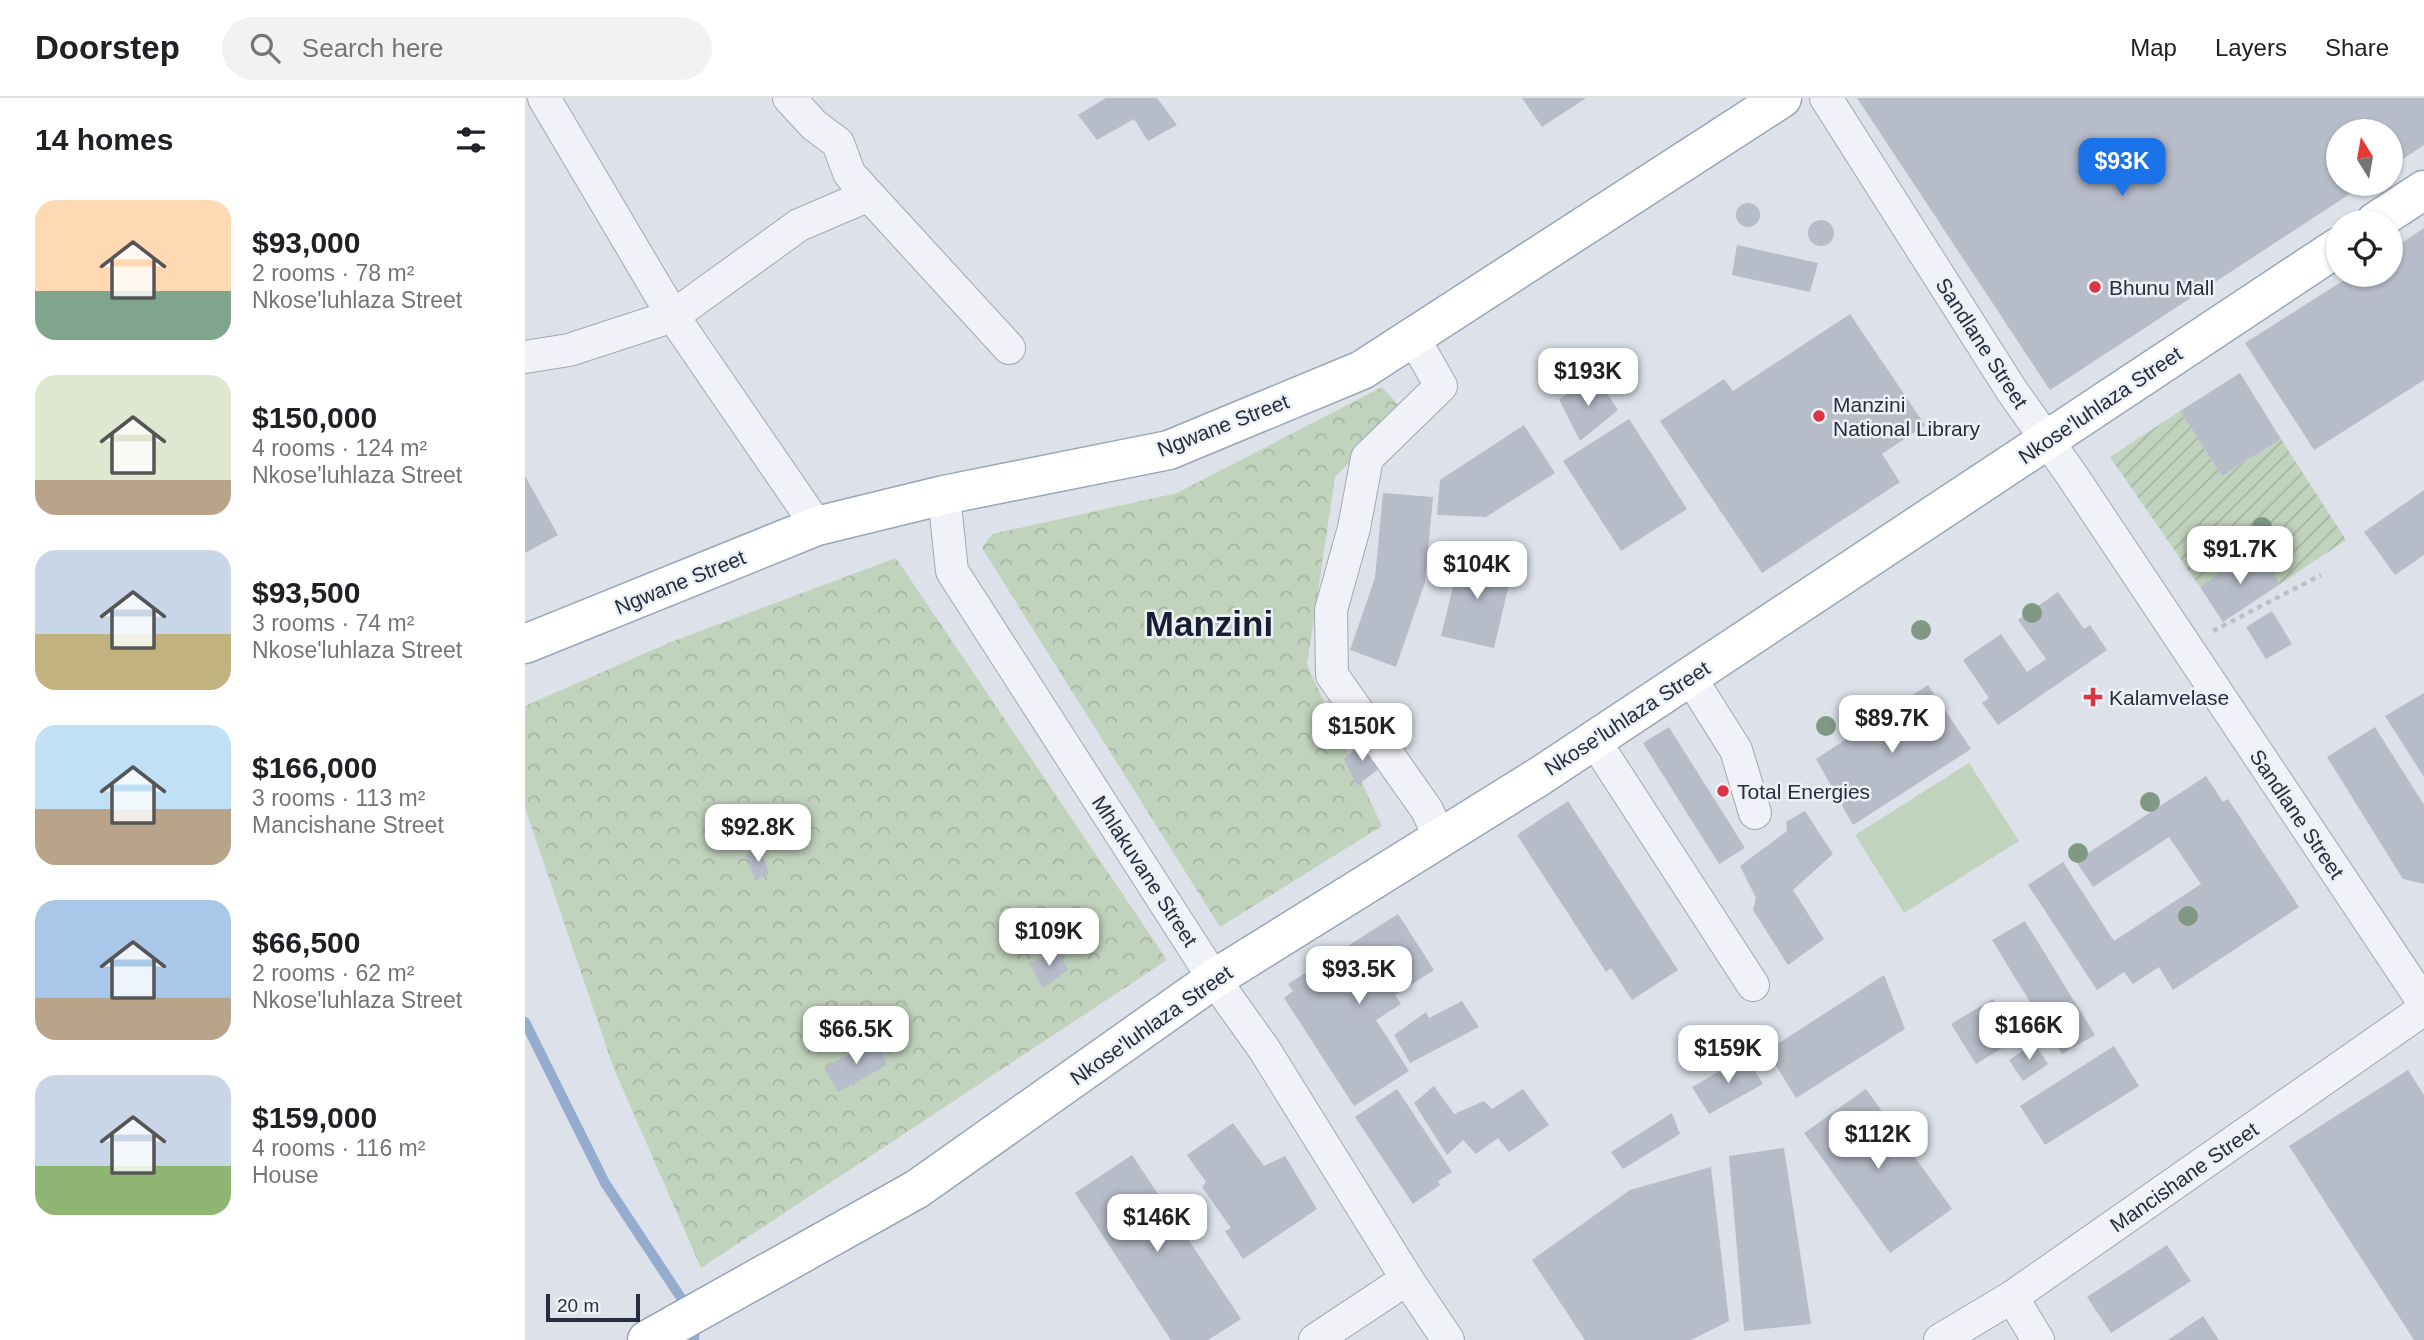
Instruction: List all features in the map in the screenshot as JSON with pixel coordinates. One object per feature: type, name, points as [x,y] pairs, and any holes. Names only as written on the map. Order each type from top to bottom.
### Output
[{"type":"main road","name":"Ngwane Street","points":[[525,644],[817,526],[944,495],[1169,450],[1362,370],[1782,98]]},
{"type":"main road","points":[[2393,210],[2424,190]]},
{"type":"main road","name":"Nkose'luhlaza Street","points":[[647,1340],[917,1189],[1214,979],[1594,740],[2326,255]]},
{"type":"street","points":[[544,98],[673,316],[817,526]]},
{"type":"street","points":[[525,357],[569,350],[673,316],[799,225],[867,196],[849,173],[838,143],[814,125],[789,98]]},
{"type":"street","name":"Sandlane Street","points":[[1826,98],[2011,391],[2048,441],[2424,1003]]},
{"type":"street","points":[[849,173],[1010,348]]},
{"type":"street","points":[[1413,337],[1441,386],[1367,458],[1354,528],[1331,610],[1332,675],[1427,810],[1440,838]]},
{"type":"street","name":"Mhlakuvane Street","points":[[944,495],[951,571],[1214,979],[1264,1049],[1448,1340]]},
{"type":"street","points":[[1690,677],[1736,751],[1755,813]]},
{"type":"street","points":[[1594,740],[1753,985]]},
{"type":"street","name":"Mancishane Street","points":[[1940,1340],[2012,1297],[2424,1009]]},
{"type":"street","points":[[1315,1340],[1407,1279]]},
{"type":"street","points":[[2012,1297],[2038,1340]]},
{"type":"path","points":[[2184,646],[2321,575]]},
{"type":"green space","points":[[1382,387],[1402,409],[1335,477],[1307,665],[1382,826],[1220,927],[982,548],[992,534],[1177,493]]},
{"type":"green space","points":[[2180,411],[2222,476],[2281,439],[2346,540],[2280,584],[2257,550],[2200,587],[2110,457]]},
{"type":"green space","points":[[896,558],[1167,960],[701,1268],[614,1069],[525,808],[525,706],[671,642]]},
{"type":"green space","points":[[1969,763],[2019,841],[1904,913],[1855,835]]},
{"type":"building","points":[[1106,98],[1157,98],[1177,125],[1148,141],[1134,119],[1097,140],[1078,115]]},
{"type":"building","points":[[1522,98],[1586,98],[1542,127]]},
{"type":"building","name":"Bhunu Mall","points":[[1857,98],[2424,98],[2424,145],[2403,159],[2403,119],[2326,119],[2326,196],[2347,196],[2050,390]]},
{"type":"building","points":[[1748,203],[1759,210],[1760,215],[1753,226],[1748,227],[1737,220],[1736,215],[1743,204]]},
{"type":"building","points":[[1821,220],[1830,224],[1834,233],[1830,242],[1821,246],[1812,242],[1808,233],[1812,224]]},
{"type":"building","points":[[2424,228],[2424,380],[2314,450],[2245,343],[2333,287],[2403,287],[2403,242]]},
{"type":"building","points":[[1737,245],[1818,263],[1810,292],[1732,275]]},
{"type":"building","points":[[1850,314],[1925,425],[1882,454],[1900,482],[1762,573],[1660,421],[1724,379],[1733,391]]},
{"type":"building","points":[[2240,373],[2281,439],[2222,476],[2180,411]]},
{"type":"building","points":[[1597,378],[1618,410],[1580,441],[1559,399]]},
{"type":"building","points":[[1629,419],[1687,509],[1621,551],[1563,461]]},
{"type":"building","points":[[1524,425],[1555,473],[1486,517],[1437,515],[1440,480]]},
{"type":"building","points":[[525,476],[558,535],[525,553]]},
{"type":"building","points":[[2424,490],[2424,555],[2395,575],[2364,532]]},
{"type":"building","points":[[1383,493],[1433,497],[1425,582],[1396,667],[1350,650],[1375,578]]},
{"type":"building","points":[[2257,549],[2280,584],[2223,622],[2200,587]]},
{"type":"building","points":[[1461,554],[1513,567],[1494,648],[1441,636]]},
{"type":"building","points":[[2058,592],[2084,629],[2090,625],[2107,650],[1998,725],[1982,703],[1989,698],[1963,660],[2001,634],[2027,672],[2046,659],[2018,620]]},
{"type":"building","points":[[2272,611],[2292,644],[2266,659],[2246,627]]},
{"type":"building","points":[[1928,685],[1971,749],[1853,825],[1816,759]]},
{"type":"building","points":[[2424,693],[2424,777],[2385,716]]},
{"type":"building","points":[[1669,727],[1745,848],[1719,864],[1643,743]]},
{"type":"building","points":[[2375,727],[2424,805],[2424,884],[2403,879],[2327,757]]},
{"type":"building","points":[[1364,741],[1382,766],[1357,786],[1344,759]]},
{"type":"building","points":[[2206,776],[2223,802],[2228,799],[2299,907],[2173,990],[2159,967],[2133,984],[2124,972],[2097,990],[2028,885],[2063,862],[2114,941],[2201,884],[2169,837],[2093,887],[2076,861]]},
{"type":"building","points":[[1568,801],[1678,970],[1632,1000],[1611,968],[1606,972],[1517,835]]},
{"type":"building","points":[[1805,811],[1833,854],[1793,890],[1824,939],[1788,965],[1753,910],[1756,898],[1740,866],[1787,831],[1786,822]]},
{"type":"building","points":[[761,849],[769,874],[755,880],[746,855]]},
{"type":"building","points":[[1398,914],[1434,970],[1395,995],[1401,1004],[1376,1020],[1409,1071],[1354,1106],[1284,998],[1293,991],[1288,984]]},
{"type":"building","points":[[2025,921],[2095,1035],[2062,1054],[1992,940]]},
{"type":"building","points":[[1058,950],[1068,970],[1043,988],[1029,963]]},
{"type":"building","points":[[1884,975],[1905,1029],[1796,1098],[1767,1051]]},
{"type":"building","points":[[1993,999],[2020,1037],[1976,1064],[1951,1024]]},
{"type":"building","points":[[1462,1001],[1479,1027],[1410,1063],[1394,1035],[1426,1012],[1429,1018]]},
{"type":"building","points":[[877,1039],[887,1065],[838,1092],[824,1068]]},
{"type":"building","points":[[2034,1043],[2048,1064],[2023,1081],[2009,1060]]},
{"type":"building","points":[[2114,1046],[2139,1086],[2045,1145],[2020,1106]]},
{"type":"building","points":[[1746,1056],[1763,1084],[1709,1114],[1692,1087]]},
{"type":"building","points":[[2408,1070],[2424,1095],[2424,1340],[2414,1340],[2289,1146]]},
{"type":"building","points":[[1434,1086],[1454,1114],[1484,1101],[1492,1109],[1523,1089],[1549,1125],[1509,1152],[1498,1138],[1476,1154],[1463,1140],[1447,1155],[1414,1103]]},
{"type":"building","points":[[1397,1089],[1452,1172],[1438,1181],[1440,1185],[1413,1204],[1355,1117]]},
{"type":"building","points":[[1866,1089],[1952,1209],[1890,1253],[1804,1133]]},
{"type":"building","points":[[1672,1113],[1680,1134],[1623,1169],[1611,1152]]},
{"type":"building","points":[[1233,1123],[1264,1166],[1285,1156],[1317,1209],[1243,1259],[1225,1231],[1231,1228],[1202,1187],[1206,1182],[1187,1155]]},
{"type":"building","points":[[1784,1148],[1811,1324],[1744,1331],[1729,1156]]},
{"type":"building","points":[[1132,1155],[1241,1319],[1208,1340],[1171,1340],[1075,1193]]},
{"type":"building","points":[[1711,1167],[1729,1321],[1691,1340],[1585,1340],[1532,1260],[1630,1190]]},
{"type":"building","points":[[2167,1245],[2191,1281],[2111,1333],[2087,1297]]},
{"type":"building","points":[[2203,1316],[2219,1340],[2168,1340]]},
{"type":"waterway","points":[[525,1022],[605,1183],[689,1310]]},
{"type":"waterway","points":[[694,1340],[695,1323]]},
{"type":"place","name":"Bhunu Mall","points":[[2095,287]]},
{"type":"place","name":"Manzini National Library","points":[[1819,416]]},
{"type":"place","name":"Kalamvelase","points":[[2093,697]]},
{"type":"place","name":"Total Energies","points":[[1723,791]]},
{"type":"district","name":"Manzini","points":[[1209,623]]}]
